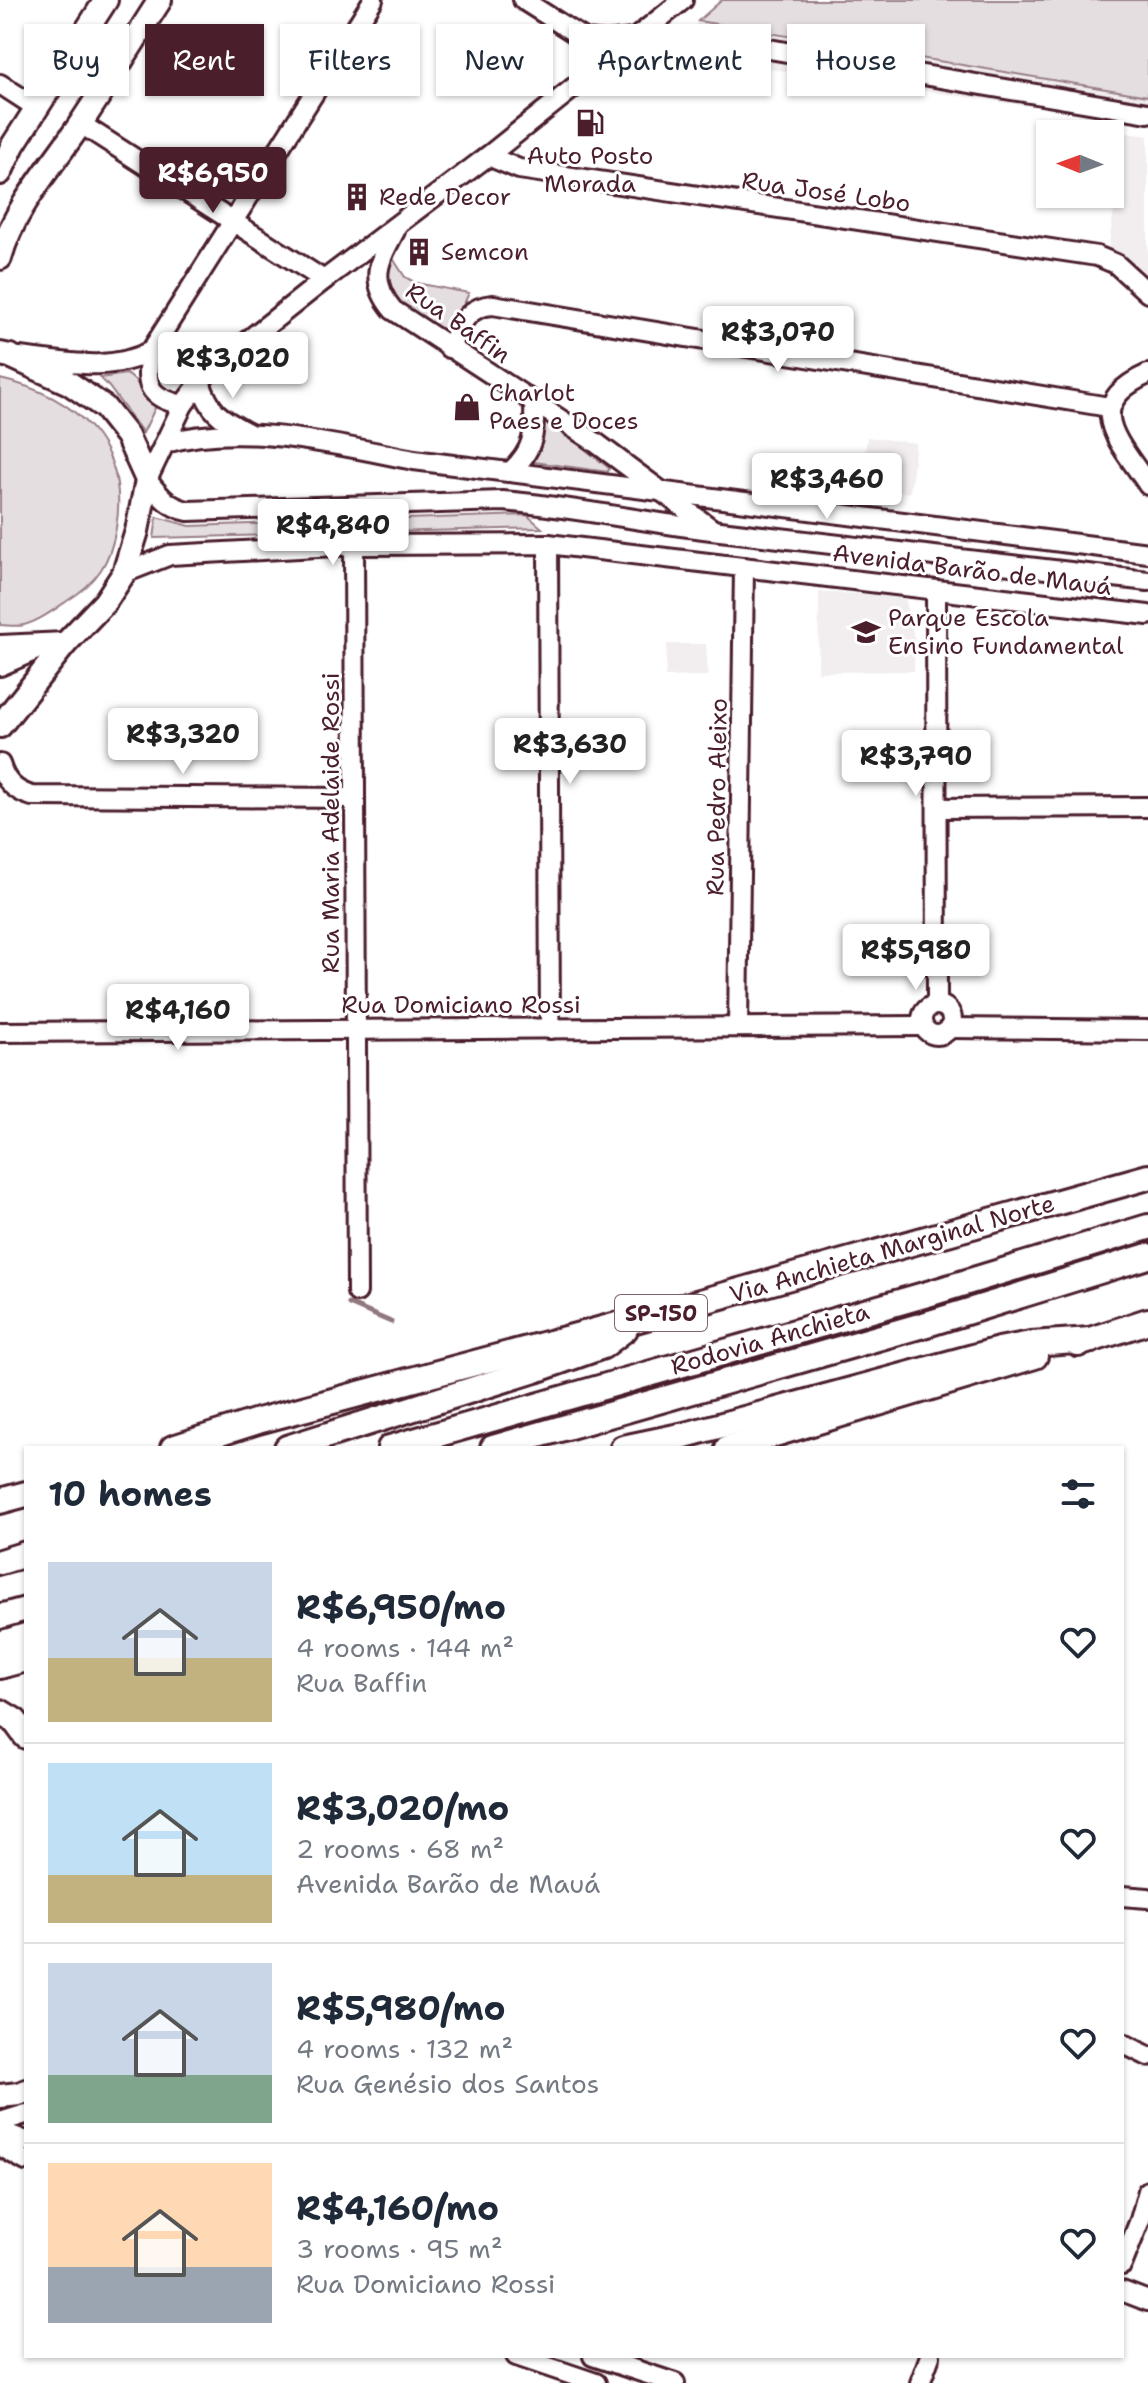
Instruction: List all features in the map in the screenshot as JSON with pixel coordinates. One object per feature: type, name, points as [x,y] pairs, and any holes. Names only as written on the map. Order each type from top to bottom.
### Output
[{"type":"highway","name":"Via Anchieta Marginal Norte","points":[[179,1446],[258,1421],[632,1321],[1148,1177]]},
{"type":"highway","name":"Rodovia Anchieta","points":[[397,1446],[945,1289],[1148,1227]]},
{"type":"highway","name":"Rodovia Anchieta","points":[[500,1446],[930,1323],[1148,1256]]},
{"type":"highway","points":[[294,1446],[492,1385],[590,1351],[617,1337],[632,1321]]},
{"type":"highway","points":[[735,1446],[1148,1321]]},
{"type":"highway","points":[[633,1446],[685,1435],[999,1350],[1031,1344],[1091,1340]]},
{"type":"highway","points":[[0,1501],[24,1495]]},
{"type":"highway","points":[[0,1562],[24,1555]]},
{"type":"highway","points":[[0,1589],[24,1583]]},
{"type":"highway","points":[[0,1644],[24,1637]]},
{"type":"highway","points":[[0,1666],[24,1660]]},
{"type":"highway","points":[[0,1712],[15,1721],[24,1733]]},
{"type":"main road","points":[[0,173],[6,151],[106,0]]},
{"type":"main road","points":[[0,256],[15,220],[160,0]]},
{"type":"main road","points":[[0,726],[56,645],[105,602],[124,573],[137,531],[147,480],[127,436],[104,407],[69,383],[5,355]]},
{"type":"main road","points":[[0,647],[56,645]]},
{"type":"street","points":[[183,405],[164,400],[150,389],[147,376],[151,351],[373,0]]},
{"type":"street","points":[[523,0],[569,29]]},
{"type":"street","points":[[652,24],[683,0]]},
{"type":"street","points":[[771,49],[1148,113]]},
{"type":"street","points":[[0,84],[37,108]]},
{"type":"street","points":[[147,480],[183,405],[208,372],[569,91]]},
{"type":"street","points":[[81,124],[324,280]]},
{"type":"street","name":"Rua José Lobo","points":[[488,156],[519,169],[1097,256],[1116,264],[1148,293]]},
{"type":"street","name":"Rua Baffin","points":[[399,223],[380,258],[378,280],[385,301],[403,318],[595,442],[714,530]]},
{"type":"street","points":[[449,348],[469,313],[476,308],[493,305],[1109,407]]},
{"type":"street","points":[[5,355],[105,364],[130,361],[151,351]]},
{"type":"street","points":[[1148,374],[1121,391],[1109,407],[1110,426],[1148,485]]},
{"type":"street","name":"Avenida Barão de Mauá","points":[[200,382],[217,415],[248,433]]},
{"type":"street","points":[[511,471],[531,446],[534,403]]},
{"type":"street","name":"Avenida Barão de Mauá","points":[[165,443],[199,434],[248,433],[414,460],[1148,553]]},
{"type":"street","name":"Avenida Barão de Mauá","points":[[147,480],[171,507],[188,511],[503,501],[714,530],[1148,581]]},
{"type":"street","points":[[662,557],[667,523]]},
{"type":"street","points":[[1123,550],[1148,536]]},
{"type":"street","points":[[548,544],[550,1029]]},
{"type":"street","name":"Avenida Barão de Mauá","points":[[124,573],[170,555],[354,545],[548,544],[1148,615]]},
{"type":"street","name":"Rua Maria Adelaide Rossi","points":[[354,545],[357,1292]]},
{"type":"street","name":"Rua Pedro Aleixo","points":[[738,1027],[744,567]]},
{"type":"street","points":[[936,591],[937,1005]]},
{"type":"street","points":[[0,666],[56,645]]},
{"type":"street","points":[[0,764],[14,788],[32,796],[355,798]]},
{"type":"street","points":[[937,808],[1148,807]]},
{"type":"street","points":[[950,1028],[951,1016],[943,1007],[937,1005],[923,1015],[923,1026],[927,1032],[939,1035],[950,1028],[1148,1030]]},
{"type":"street","name":"Rua Domiciano Rossi","points":[[0,1032],[923,1026]]},
{"type":"street","points":[[1124,1896],[1148,1898]]},
{"type":"street","points":[[1124,2044],[1148,2056]]},
{"type":"street","points":[[0,2122],[24,2115]]},
{"type":"street","points":[[0,2131],[24,2140]]},
{"type":"street","points":[[0,2146],[24,2160]]},
{"type":"street","points":[[1124,2260],[1148,2191]]},
{"type":"street","points":[[1124,2292],[1148,2301]]},
{"type":"street","points":[[522,2358],[596,2383]]},
{"type":"street","points":[[596,2358],[624,2375],[675,2383]]},
{"type":"street","points":[[920,2383],[929,2358]]},
{"type":"shaded area","points":[[722,0],[1148,0],[1148,96],[925,59],[925,24],[787,24],[787,36],[771,33],[771,24],[698,21]]},
{"type":"shaded area","points":[[771,33],[787,36],[787,71],[771,69]]},
{"type":"shaded area","points":[[925,59],[1148,96],[1148,123],[925,91]]},
{"type":"shaded area","points":[[1126,132],[1148,136],[1148,276],[1108,250],[1114,208],[1124,208]]},
{"type":"shaded area","points":[[392,257],[405,277],[416,283],[469,293],[446,343],[390,300],[384,261]]},
{"type":"shaded area","points":[[126,374],[157,404],[143,433],[100,378]]},
{"type":"shaded area","points":[[0,379],[53,398],[92,429],[106,449],[115,473],[118,499],[110,552],[94,579],[46,615],[18,626],[0,625]]},
{"type":"shaded area","points":[[542,416],[609,468],[608,472],[534,462]]},
{"type":"shaded area","points":[[867,437],[916,443],[910,493],[861,486]]},
{"type":"shaded area","points":[[527,515],[542,528],[154,538],[157,517],[190,526]]},
{"type":"shaded area","name":"Parque Escola Ensino Fundamental","points":[[819,592],[900,596],[906,601],[915,642],[914,671],[818,672]]},
{"type":"shaded area","points":[[667,644],[706,644],[708,676],[665,677]]},
{"type":"waterway","points":[[349,1304],[391,1322]]},
{"type":"place","name":"Auto Posto Morada","points":[[590,123]]},
{"type":"place","name":"Rede Decor","points":[[357,197]]},
{"type":"place","name":"Semcon","points":[[419,252]]},
{"type":"place","name":"Charlot Paes e Doces","points":[[467,407]]},
{"type":"place","name":"Parque Escola Ensino Fundamental","points":[[866,632]]}]
